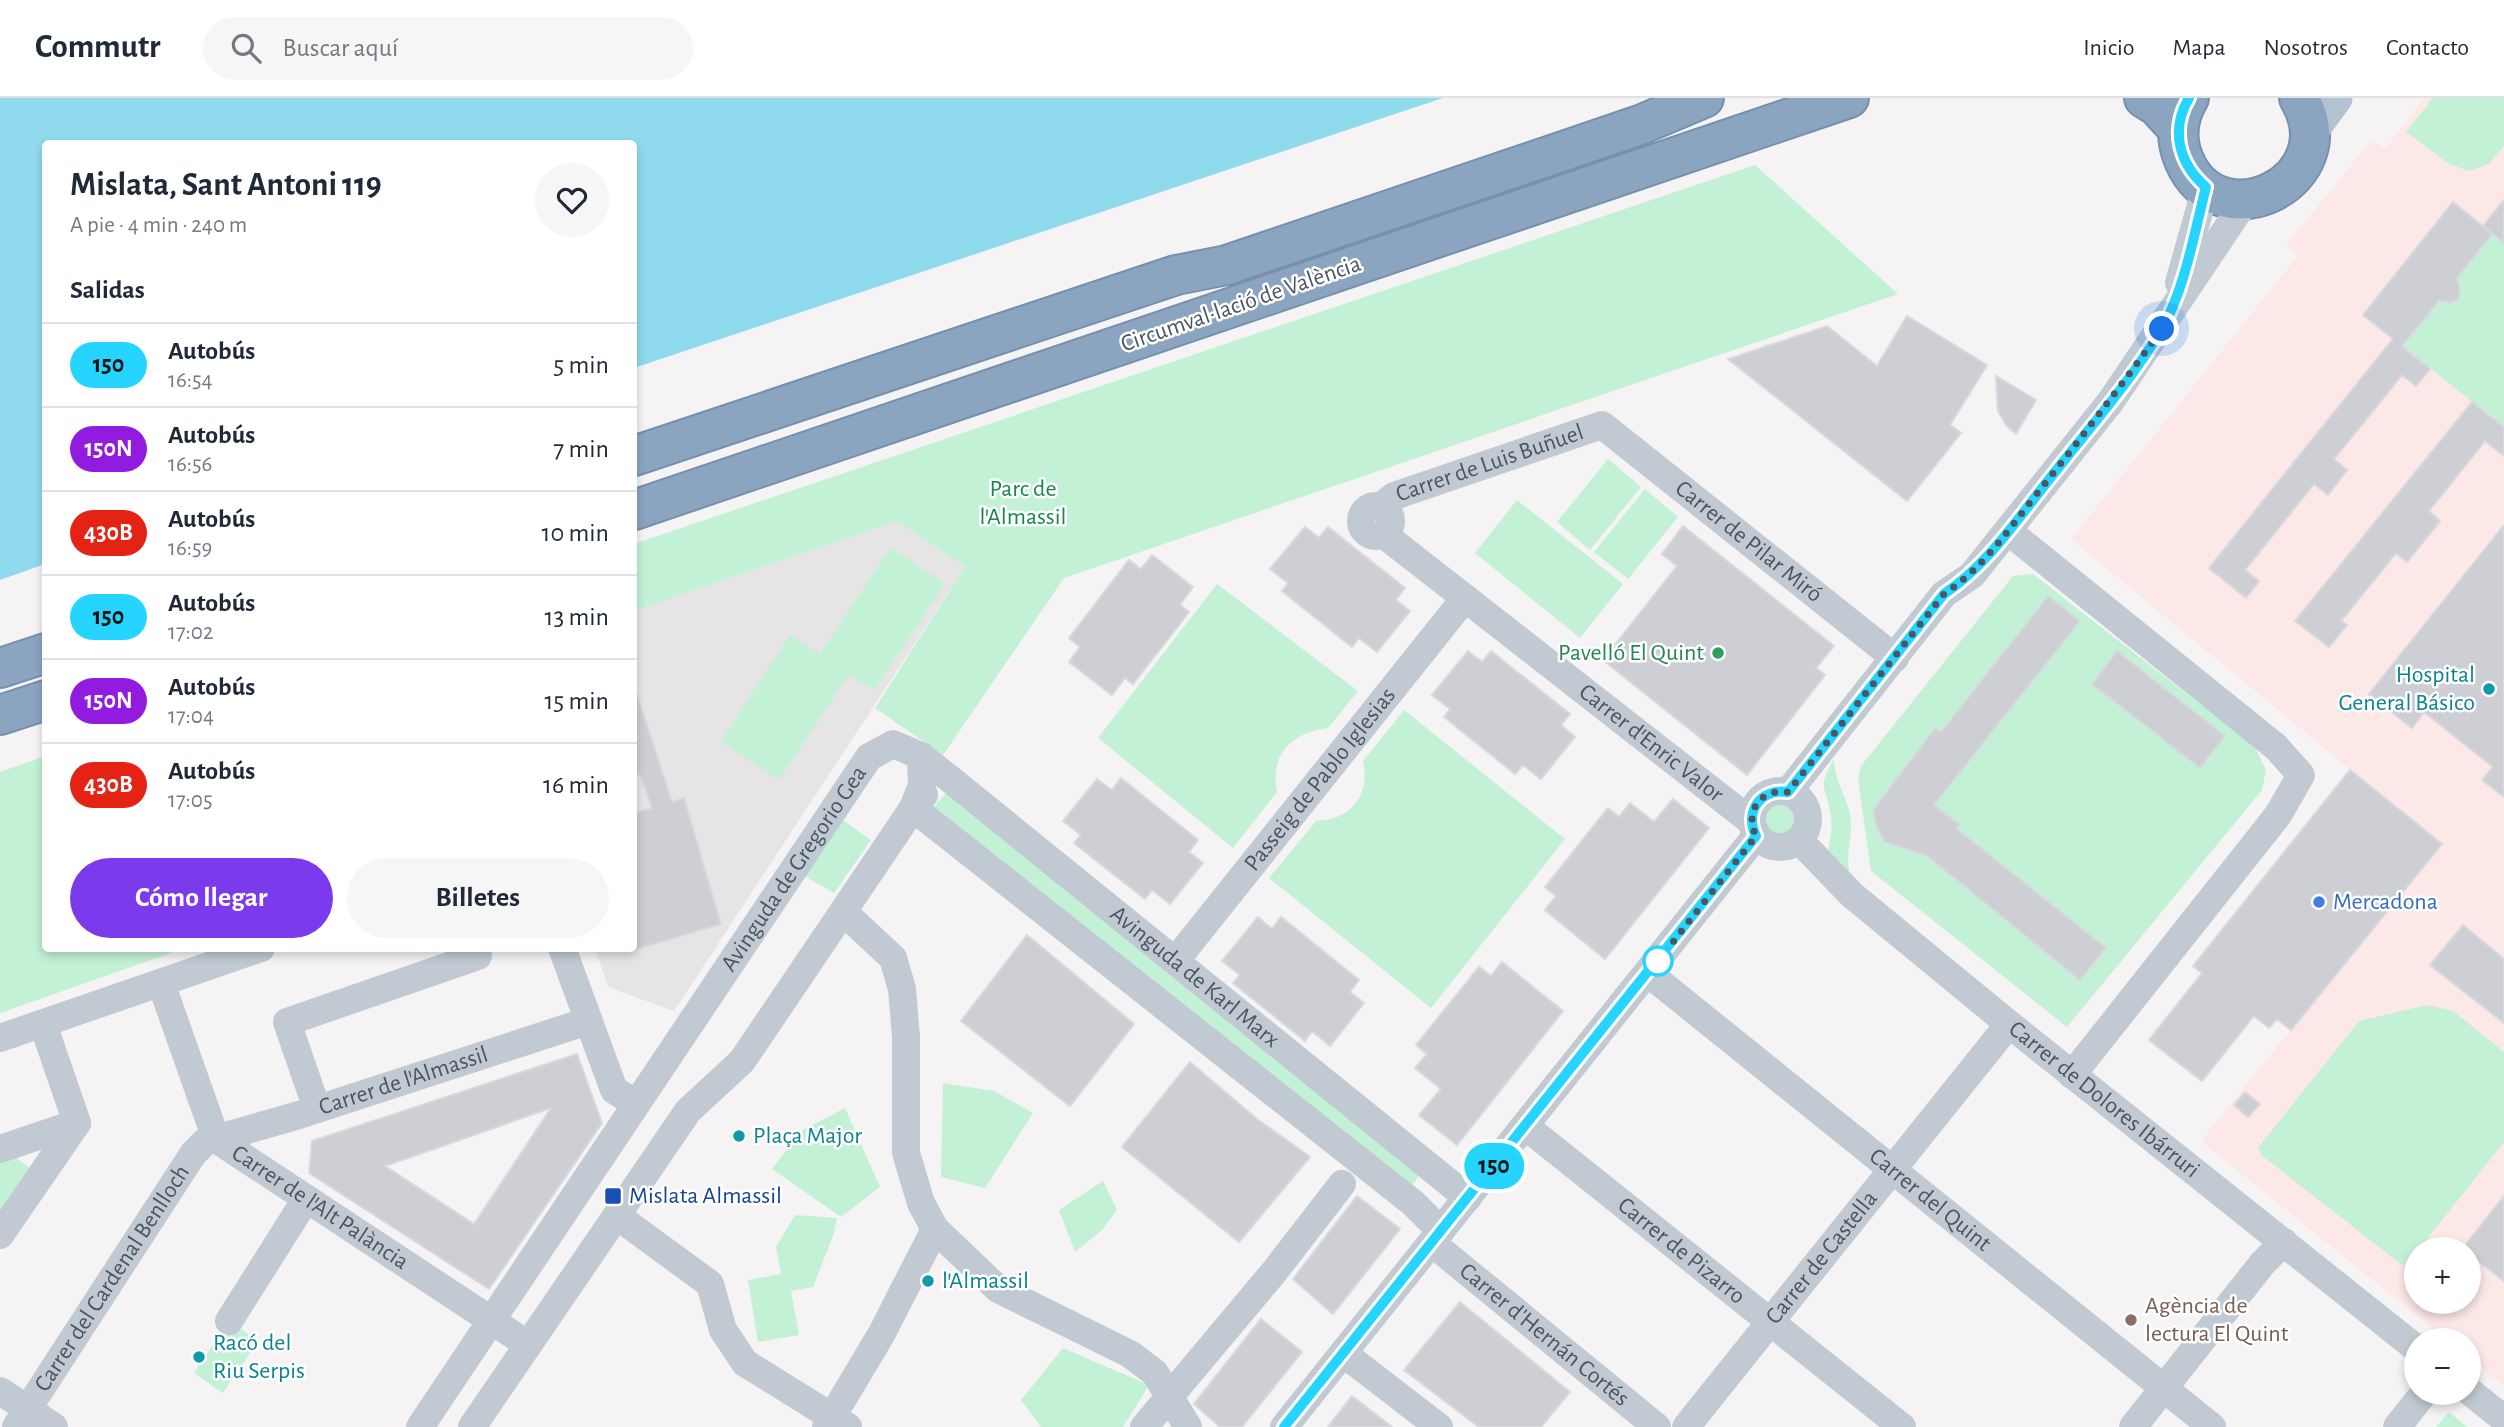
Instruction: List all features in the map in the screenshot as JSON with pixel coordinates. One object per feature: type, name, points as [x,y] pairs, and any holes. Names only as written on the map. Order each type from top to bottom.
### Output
[{"type":"highway","name":"Circumval·lació de València","points":[[637,455],[1176,275],[1227,265],[1640,125],[1704,98]]},
{"type":"highway","name":"Circumval·lació de València","points":[[637,509],[1849,98]]},
{"type":"highway","points":[[2144,98],[2157,106],[2184,114],[2186,166],[2206,187],[2225,197],[2246,200],[2272,194],[2298,172],[2305,159],[2304,115]]},
{"type":"highway","points":[[637,497],[886,410],[1065,333],[1186,290],[1227,265]]},
{"type":"highway","points":[[0,668],[42,654]]},
{"type":"highway","points":[[0,715],[42,701]]},
{"type":"main road","points":[[2304,115],[2335,98]]},
{"type":"street","points":[[2162,329],[2189,257],[2206,187]]},
{"type":"street","points":[[1788,792],[1944,594],[1972,575],[2111,401],[2162,329],[2246,200]]},
{"type":"street","name":"Carrer de Luis Buñuel","points":[[1382,520],[1394,496],[1602,425]]},
{"type":"street","name":"Carrer de Pilar Miró","points":[[1602,425],[1895,658]]},
{"type":"street","name":"Carrer d'Enric Valor","points":[[1382,520],[1465,597],[1754,829]]},
{"type":"street","points":[[2008,531],[2276,747],[2301,775],[2278,815],[2072,1075]]},
{"type":"street","name":"Passeig de Pablo Iglesias","points":[[1176,960],[1465,597]]},
{"type":"street","name":"Avinguda de Gregorio Gea","points":[[420,1427],[869,757],[893,744],[920,757]]},
{"type":"street","points":[[913,808],[922,785],[920,757]]},
{"type":"street","name":"Avinguda de Karl Marx","points":[[920,757],[1176,960],[1468,1198]]},
{"type":"street","points":[[472,1427],[688,1111],[742,1061],[913,808],[930,787],[950,779]]},
{"type":"street","points":[[1779,791],[1788,792],[1803,802],[1808,818],[1799,840],[1792,845],[1775,847],[1754,829],[1752,812],[1763,797],[1779,791]]},
{"type":"street","name":"Avinguda de Karl Marx","points":[[913,808],[1413,1203],[1436,1237]]},
{"type":"street","points":[[1284,1427],[1648,973],[1754,829]]},
{"type":"street","name":"Carrer de Dolores Ibárruri","points":[[1799,840],[1852,895],[2072,1075],[2404,1339]]},
{"type":"street","points":[[851,919],[893,958],[902,989],[906,1037],[906,1153],[921,1203],[935,1229],[998,1289],[1130,1354],[1155,1373],[1188,1427]]},
{"type":"street","points":[[0,1038],[250,952]]},
{"type":"street","points":[[317,1109],[287,1022],[478,956],[477,952]]},
{"type":"street","points":[[563,952],[614,1090],[635,1103]]},
{"type":"street","name":"Carrer del Quint","points":[[1648,973],[2211,1427]]},
{"type":"street","name":"Carrer de l'Alt Palància","points":[[161,983],[216,1139],[527,1344]]},
{"type":"street","name":"Carrer de l'Almassil","points":[[216,1139],[588,1021]]},
{"type":"street","points":[[43,1024],[77,1123]]},
{"type":"street","name":"Carrer de Castella","points":[[1686,1427],[2009,1024]]},
{"type":"street","points":[[0,1149],[77,1123]]},
{"type":"street","points":[[0,1235],[77,1123]]},
{"type":"street","name":"Carrer de Pizarro","points":[[1525,1126],[1902,1427]]},
{"type":"street","name":"Carrer del Cardenal Benlloch","points":[[22,1418],[193,1154],[205,1142],[216,1139]]},
{"type":"street","points":[[1144,1427],[1342,1184]]},
{"type":"street","points":[[229,1321],[306,1199]]},
{"type":"street","points":[[624,1221],[710,1284],[723,1329],[745,1363],[835,1424],[935,1229]]},
{"type":"street","name":"Carrer d'Hernán Cortés","points":[[1436,1237],[1657,1427]]},
{"type":"street","points":[[2133,1427],[2262,1264],[2284,1242]]},
{"type":"street","points":[[1343,1353],[1439,1427]]},
{"type":"street","points":[[0,1391],[22,1418],[54,1427]]},
{"type":"street","points":[[2481,1401],[2504,1419]]},
{"type":"street","points":[[2398,1427],[2415,1405]]},
{"type":"shaded area","points":[[2425,98],[2504,98],[2504,1386],[2481,1368],[2481,1328],[2432,1328],[2415,1314],[2481,1314],[2481,1237],[2404,1237],[2404,1305],[2201,1141],[2441,844],[2071,539],[2298,256],[2286,245],[2372,140],[2385,149]]},
{"type":"shaded area","points":[[897,521],[965,567],[674,1011],[608,987],[596,952],[637,952],[637,610]]},
{"type":"green space","points":[[2433,98],[2504,98],[2504,145],[2490,163],[2470,171],[2449,164],[2406,132]]},
{"type":"green space","name":"Parc de l'Almassil","points":[[1755,165],[1898,294],[1064,578],[943,755],[875,708],[965,567],[897,521],[637,610],[637,543]]},
{"type":"green space","points":[[2492,234],[2504,243],[2504,427],[2402,346],[2440,299],[2450,303],[2458,299],[2460,290],[2454,281]]},
{"type":"green space","points":[[1608,459],[1641,487],[1590,550],[1557,522]]},
{"type":"green space","points":[[1645,489],[1678,517],[1628,579],[1594,552]]},
{"type":"green space","points":[[1517,500],[1623,584],[1580,638],[1475,553]]},
{"type":"green space","points":[[891,547],[945,584],[874,691],[849,674],[779,780],[721,741],[790,635],[820,654]]},
{"type":"green space","points":[[2033,574],[2255,747],[2266,770],[2262,790],[2067,1027],[1871,871],[1858,779],[1861,766],[2013,576]]},
{"type":"green space","points":[[1217,584],[1358,691],[1328,728],[1304,734],[1286,748],[1277,767],[1277,792],[1233,848],[1098,738]]},
{"type":"green space","points":[[1404,710],[1565,839],[1431,1008],[1269,878],[1317,820],[1340,816],[1356,803],[1364,784],[1363,761]]},
{"type":"green space","points":[[42,757],[42,952],[171,952],[0,1013],[0,772]]},
{"type":"green space","points":[[1834,759],[1836,775],[1848,805],[1851,821],[1848,862],[1850,876],[1833,859],[1829,848],[1832,828],[1824,783]]},
{"type":"green space","points":[[950,788],[1423,1170],[1406,1193],[933,808]]},
{"type":"green space","points":[[1780,800],[1793,806],[1799,819],[1793,832],[1780,838],[1767,832],[1761,819],[1767,806]]},
{"type":"green space","points":[[841,819],[871,840],[834,893],[803,875]]},
{"type":"green space","points":[[2427,1005],[2453,1011],[2504,1052],[2504,1142],[2429,1237],[2404,1237],[2402,1265],[2261,1155],[2258,1148],[2359,1021]]},
{"type":"green space","points":[[943,1083],[994,1091],[1033,1113],[985,1188],[941,1177]]},
{"type":"green space","points":[[845,1108],[880,1187],[841,1217],[772,1169],[801,1131]]},
{"type":"green space","points":[[7,1151],[30,1168],[0,1211],[0,1154]]},
{"type":"green space","points":[[1103,1181],[1117,1210],[1102,1230],[1075,1252],[1059,1210]]},
{"type":"green space","points":[[795,1215],[837,1218],[834,1233],[813,1287],[791,1291],[799,1335],[758,1342],[748,1280],[781,1274],[776,1247]]},
{"type":"green space","points":[[229,1321],[258,1341],[223,1393],[194,1373]]},
{"type":"green space","points":[[1063,1348],[1149,1385],[1123,1427],[1041,1427],[1021,1400]]},
{"type":"green space","points":[[2449,1412],[2467,1427],[2436,1427]]},
{"type":"water","points":[[0,98],[1443,98],[637,367],[637,140],[42,140],[42,565],[0,580]]},
{"type":"building","points":[[2504,200],[2504,243],[2483,226]]},
{"type":"building","points":[[2453,202],[2492,234],[2457,278],[2460,290],[2458,299],[2450,303],[2439,301],[2402,346],[2430,369],[2416,386],[2402,375],[2334,459],[2347,470],[2328,495],[2314,484],[2245,570],[2259,581],[2246,598],[2209,568],[2393,339],[2363,315]]},
{"type":"building","points":[[1907,316],[1987,365],[1950,425],[1961,433],[1907,501],[1728,359],[1827,326],[1877,366]]},
{"type":"building","points":[[1996,376],[2036,400],[2016,434],[2006,425],[1998,411]]},
{"type":"building","points":[[2472,402],[2504,427],[2504,456],[2485,441],[2429,511],[2440,521],[2407,562],[2396,553],[2341,621],[2347,625],[2329,647],[2295,621]]},
{"type":"building","points":[[2504,525],[2504,797],[2482,780],[2493,767],[2424,712],[2412,728],[2369,694]]},
{"type":"building","name":"Pavelló El Quint","points":[[1683,526],[1834,646],[1816,668],[1825,675],[1747,775],[1603,660],[1677,566],[1662,554]]},
{"type":"building","points":[[1305,527],[1319,538],[1328,527],[1405,588],[1396,600],[1410,611],[1377,652],[1359,638],[1352,647],[1282,591],[1288,583],[1270,569]]},
{"type":"building","points":[[1152,555],[1193,587],[1180,605],[1189,612],[1133,684],[1125,678],[1112,695],[1069,662],[1080,647],[1069,638],[1129,560],[1141,569]]},
{"type":"building","points":[[2048,596],[2080,621],[1934,805],[1960,825],[1957,829],[2106,948],[2080,980],[1927,856],[1885,842],[1877,828],[1873,810],[1935,728],[1941,732]]},
{"type":"building","points":[[1468,651],[1482,662],[1491,651],[1570,714],[1561,725],[1575,737],[1541,779],[1523,765],[1515,774],[1444,717],[1450,709],[1432,695]]},
{"type":"building","points":[[2117,651],[2225,736],[2200,768],[2092,684]]},
{"type":"building","points":[[637,695],[672,802],[684,798],[721,924],[637,949],[637,812],[652,808],[640,774],[637,776]]},
{"type":"building","name":"Mercadona","points":[[2350,770],[2442,844],[2291,1030],[2277,1019],[2269,1028],[2254,1016],[2202,1081],[2149,1040],[2202,973],[2193,966]]},
{"type":"building","points":[[1121,778],[1198,840],[1189,852],[1203,863],[1170,904],[1152,890],[1145,899],[1074,843],[1081,835],[1063,821],[1097,779],[1112,790]]},
{"type":"building","points":[[1673,799],[1709,828],[1605,959],[1545,910],[1556,896],[1545,887],[1608,808],[1619,817],[1630,803],[1654,822]]},
{"type":"building","points":[[1258,917],[1272,929],[1281,917],[1359,980],[1350,992],[1364,1003],[1330,1046],[1312,1031],[1305,1041],[1233,983],[1240,975],[1222,961]]},
{"type":"building","points":[[2463,925],[2504,959],[2504,1023],[2430,965]]},
{"type":"building","points":[[1027,935],[1134,1024],[1070,1106],[961,1021]]},
{"type":"building","points":[[1502,962],[1563,1011],[1457,1145],[1419,1115],[1441,1089],[1415,1068],[1427,1054],[1416,1045],[1479,967],[1491,976]]},
{"type":"building","points":[[577,1054],[602,1123],[489,1289],[309,1173],[312,1141]],"holes":[[[551,1108],[474,1224],[385,1166]]]},
{"type":"building","points":[[1190,1062],[1257,1119],[1310,1157],[1239,1242],[1122,1147]]},
{"type":"building","points":[[2245,1092],[2260,1104],[2248,1117],[2234,1105]]},
{"type":"building","points":[[1357,1196],[1400,1229],[1333,1314],[1293,1279]]},
{"type":"building","points":[[2504,1196],[2504,1281],[2481,1263],[2481,1237],[2472,1237]]},
{"type":"building","points":[[1460,1302],[1570,1392],[1541,1427],[1479,1427],[1404,1370]]},
{"type":"building","points":[[1261,1319],[1302,1352],[1242,1427],[1220,1427],[1194,1404]]},
{"type":"building","points":[[1352,1396],[1392,1427],[1328,1427]]},
{"type":"bus line","name":"150","points":[[1284,1427],[1756,836],[1752,812],[1756,803],[1771,792],[1788,792],[1944,594],[1972,575],[2111,401],[2162,329],[2189,257],[2206,187],[2194,178],[2181,153],[2178,129],[2180,117],[2189,98]]},
{"type":"place","name":"Pavelló El Quint","points":[[1718,653]]},
{"type":"place","name":"Hospital General Básico","points":[[2489,689]]},
{"type":"place","name":"Mercadona","points":[[2319,902]]},
{"type":"place","name":"Plaça Major","points":[[739,1136]]},
{"type":"place","name":"Mislata Almassil","points":[[613,1196]]},
{"type":"place","name":"l'Almassil","points":[[928,1281]]},
{"type":"place","name":"Agència de lectura El Quint","points":[[2131,1320]]},
{"type":"place","name":"Racó del Riu Serpis","points":[[199,1357]]},
{"type":"route","points":[[1658,961],[1756,836],[1752,812],[1756,803],[1771,792],[1788,792],[1944,594],[1972,575],[2111,401],[2162,329]]}]
